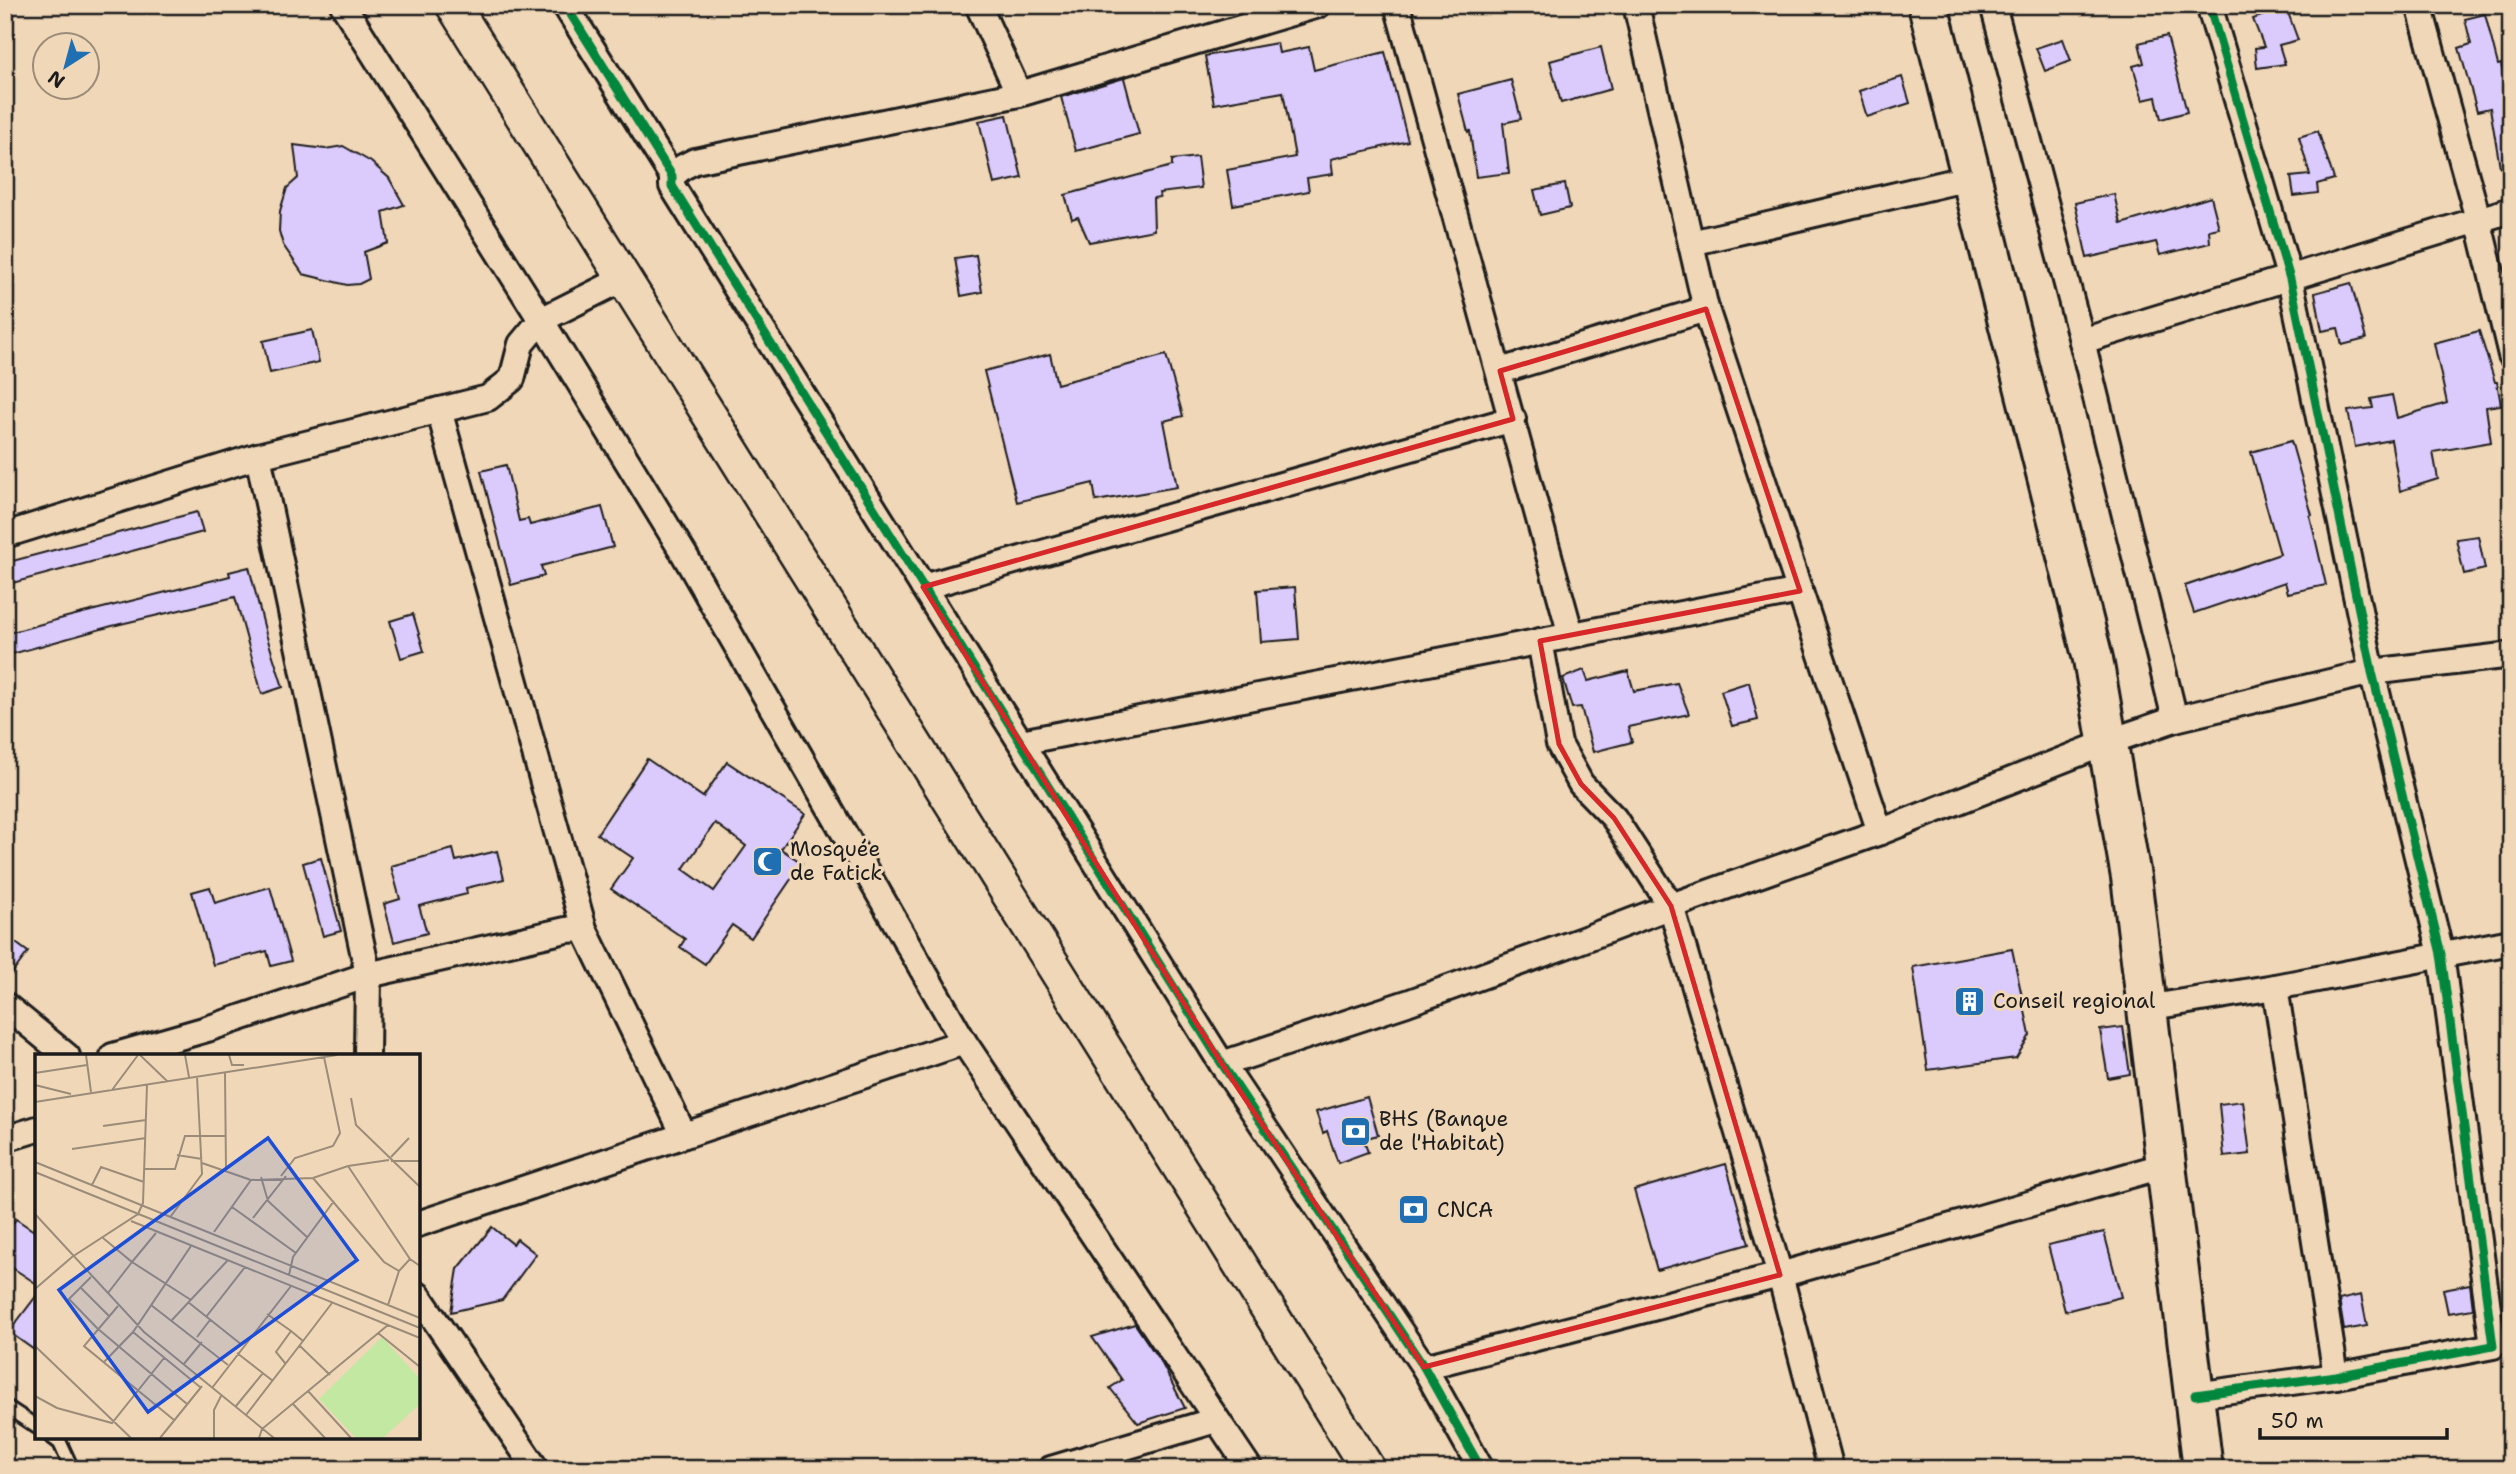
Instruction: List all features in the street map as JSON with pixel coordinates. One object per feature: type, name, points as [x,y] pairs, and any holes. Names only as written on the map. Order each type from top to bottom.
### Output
[{"type":"main road","points":[[1928,5],[2093,659],[2131,877],[2203,1469]]},
{"type":"street","points":[[343,5],[684,554],[964,1042],[1250,1469]]},
{"type":"street","points":[[453,5],[1368,1469]]},
{"type":"street","points":[[565,5],[672,176],[672,186],[1223,1064],[1423,1367],[1481,1469]]},
{"type":"street","points":[[978,5],[1019,94]]},
{"type":"street","points":[[672,176],[695,161],[1019,94],[1318,5]]},
{"type":"street","points":[[1397,5],[1571,635]]},
{"type":"street","points":[[1636,5],[1706,309],[1880,832]]},
{"type":"street","points":[[1993,5],[2082,341],[2175,719]]},
{"type":"street","points":[[2195,1395],[2336,1376],[2493,1346],[2441,954],[2372,672],[2290,279],[2208,5]]},
{"type":"street","points":[[2419,5],[2479,219],[2511,355]]},
{"type":"street","points":[[1691,243],[1973,177]]},
{"type":"street","points":[[2082,341],[2511,210]]},
{"type":"street","points":[[5,535],[258,456],[488,398],[512,379],[521,344],[541,320],[623,279]]},
{"type":"street","points":[[1500,371],[1706,309]]},
{"type":"street","points":[[439,410],[584,929],[684,1135]]},
{"type":"street","points":[[923,587],[1513,419]]},
{"type":"street","points":[[258,456],[368,975],[367,1054]]},
{"type":"street","points":[[1021,742],[1800,591]]},
{"type":"street","points":[[1540,641],[1559,744],[1581,784],[1614,818],[1671,906],[1780,1275],[1830,1469]]},
{"type":"street","points":[[1223,1064],[1407,1003],[1880,832],[2108,742],[2175,719],[2372,672],[2511,654]]},
{"type":"street","points":[[120,1054],[207,1029],[368,975],[566,930],[584,929]]},
{"type":"street","points":[[2146,1008],[2275,987],[2511,942]]},
{"type":"street","points":[[2275,987],[2336,1376]]},
{"type":"street","points":[[5,1005],[65,1054]]},
{"type":"street","points":[[420,1223],[964,1042]]},
{"type":"street","points":[[5,1139],[35,1130]]},
{"type":"street","points":[[1423,1367],[1780,1275],[2166,1165]]},
{"type":"street","points":[[420,1299],[527,1464]]},
{"type":"street","points":[[1051,1469],[1216,1420]]},
{"type":"lane","points":[[5,1406],[35,1426]]},
{"type":"lane","points":[[55,1439],[60,1443],[72,1469]]},
{"type":"highlighted area","points":[[1706,309],[1800,591],[1540,641],[1559,744],[1581,784],[1614,818],[1671,906],[1780,1275],[1424,1367],[1222,1064],[923,587],[1513,419],[1500,371]]},
{"type":"building","points":[[2286,7],[2298,40],[2279,45],[2285,64],[2257,68],[2255,48],[2264,47],[2253,19]]},
{"type":"building","points":[[2485,14],[2498,65],[2501,64],[2507,91],[2511,90],[2511,166],[2500,167],[2490,108],[2477,111],[2459,48],[2471,44],[2465,19]]},
{"type":"building","points":[[2167,36],[2187,112],[2161,119],[2156,97],[2143,100],[2133,66],[2144,63],[2139,43]]},
{"type":"building","points":[[2063,39],[2071,61],[2045,71],[2036,48]]},
{"type":"building","points":[[1277,43],[1279,53],[1309,47],[1314,70],[1385,52],[1408,141],[1331,159],[1333,174],[1307,178],[1309,191],[1233,205],[1227,170],[1295,157],[1283,92],[1214,104],[1205,56]]},
{"type":"building","points":[[1601,47],[1611,89],[1561,103],[1550,61]]},
{"type":"building","points":[[1902,77],[1910,103],[1867,117],[1859,91]]},
{"type":"building","points":[[1124,78],[1139,134],[1076,151],[1061,97]]},
{"type":"building","points":[[1511,80],[1521,119],[1503,123],[1509,173],[1476,177],[1470,131],[1468,132],[1458,94]]},
{"type":"building","points":[[1007,115],[1022,178],[994,184],[979,121]]},
{"type":"building","points":[[2318,131],[2334,179],[2317,184],[2318,193],[2294,196],[2291,177],[2310,175],[2299,137]]},
{"type":"building","points":[[294,145],[325,149],[343,146],[371,162],[389,178],[404,205],[383,212],[388,243],[364,252],[369,279],[359,284],[347,285],[303,274],[283,245],[279,231],[280,211],[287,188],[298,178]]},
{"type":"building","points":[[1197,157],[1201,188],[1159,193],[1160,197],[1153,198],[1154,230],[1089,242],[1078,217],[1072,219],[1065,195],[1172,166],[1172,160]]},
{"type":"building","points":[[1565,184],[1570,208],[1540,215],[1534,190]]},
{"type":"building","points":[[2114,194],[2121,224],[2211,197],[2219,228],[2209,230],[2210,243],[2160,255],[2156,242],[2087,258],[2075,203]]},
{"type":"building","points":[[976,255],[982,292],[961,296],[955,258]]},
{"type":"building","points":[[2351,283],[2366,339],[2342,345],[2338,328],[2322,331],[2315,293]]},
{"type":"building","points":[[312,330],[319,362],[270,373],[263,341]]},
{"type":"building","points":[[2479,331],[2497,382],[2501,405],[2486,407],[2491,442],[2433,452],[2438,479],[2400,491],[2391,440],[2355,447],[2348,411],[2373,408],[2371,399],[2392,395],[2397,418],[2447,403],[2434,343]]},
{"type":"building","points":[[1050,354],[1057,384],[1166,355],[1183,416],[1164,421],[1177,487],[1096,501],[1093,483],[1017,502],[984,371]]},
{"type":"building","points":[[2291,441],[2312,515],[2310,516],[2326,585],[2288,593],[2285,582],[2194,613],[2185,586],[2280,554],[2251,452]]},
{"type":"building","points":[[506,465],[519,521],[528,519],[530,525],[602,507],[613,547],[541,566],[544,576],[511,585],[481,471]]},
{"type":"building","points":[[197,512],[203,532],[5,585],[5,563]]},
{"type":"building","points":[[2478,536],[2485,569],[2464,574],[2456,539]]},
{"type":"building","points":[[249,567],[283,687],[262,694],[235,597],[112,626],[5,656],[5,634],[230,576],[229,572]]},
{"type":"building","points":[[1295,587],[1299,639],[1261,642],[1257,590]]},
{"type":"building","points":[[413,614],[424,651],[401,658],[390,621]]},
{"type":"building","points":[[1584,670],[1588,681],[1628,671],[1634,691],[1677,683],[1689,714],[1628,727],[1632,742],[1593,752],[1581,707],[1572,708],[1563,678]]},
{"type":"building","points":[[1749,682],[1758,720],[1732,726],[1721,691]]},
{"type":"building","name":"Mosquée de Fatick","points":[[647,759],[703,797],[727,762],[805,814],[781,849],[802,863],[751,938],[732,925],[705,964],[680,947],[685,939],[611,889],[633,858],[597,834]],"holes":[[[715,823],[746,846],[714,891],[683,869]]]},
{"type":"building","points":[[453,849],[456,861],[497,851],[504,879],[466,888],[467,894],[419,906],[427,933],[394,942],[384,904],[400,899],[391,866]]},
{"type":"building","points":[[321,858],[341,931],[323,936],[303,863]]},
{"type":"building","points":[[210,887],[215,903],[270,887],[291,961],[271,966],[267,951],[213,965],[192,892]]},
{"type":"building","points":[[5,935],[28,952],[5,983]]},
{"type":"building","name":"Conseil regional","points":[[2012,949],[2030,1035],[2016,1058],[1928,1070],[1913,967]]},
{"type":"building","points":[[2123,1027],[2130,1074],[2108,1078],[2100,1030]]},
{"type":"building","name":"BHS (Banque de l'Habitat)","points":[[1367,1097],[1378,1135],[1363,1139],[1368,1152],[1338,1163],[1327,1131],[1323,1133],[1316,1112]]},
{"type":"building","points":[[2243,1101],[2250,1154],[2224,1157],[2219,1104]]},
{"type":"building","points":[[1726,1164],[1749,1244],[1657,1270],[1634,1190]]},
{"type":"building","points":[[16,1219],[35,1232],[35,1283],[5,1263],[5,1234]]},
{"type":"building","points":[[492,1227],[513,1244],[517,1239],[536,1254],[502,1300],[451,1312],[458,1269]]},
{"type":"building","points":[[2104,1232],[2121,1297],[2065,1311],[2048,1245]]},
{"type":"building","points":[[2470,1284],[2473,1309],[2448,1313],[2443,1289]]},
{"type":"building","points":[[2361,1295],[2367,1326],[2344,1330],[2339,1300]]},
{"type":"building","points":[[35,1298],[35,1351],[9,1332]]},
{"type":"building","points":[[1135,1324],[1162,1364],[1185,1408],[1138,1423],[1110,1388],[1122,1380],[1092,1337]]},
{"type":"cycle path","points":[[565,5],[672,176],[672,186],[1222,1064],[1424,1367],[1481,1469]]},
{"type":"cycle path","points":[[2195,1395],[2336,1376],[2493,1346],[2441,954],[2372,672],[2290,279],[2209,5]]},
{"type":"place","name":"Mosquée de Fatick","points":[[767,861]]},
{"type":"place","name":"Conseil regional","points":[[1970,1001]]},
{"type":"place","name":"BHS (Banque de l'Habitat)","points":[[1356,1131]]},
{"type":"place","name":"CNCA","points":[[1414,1210]]}]
